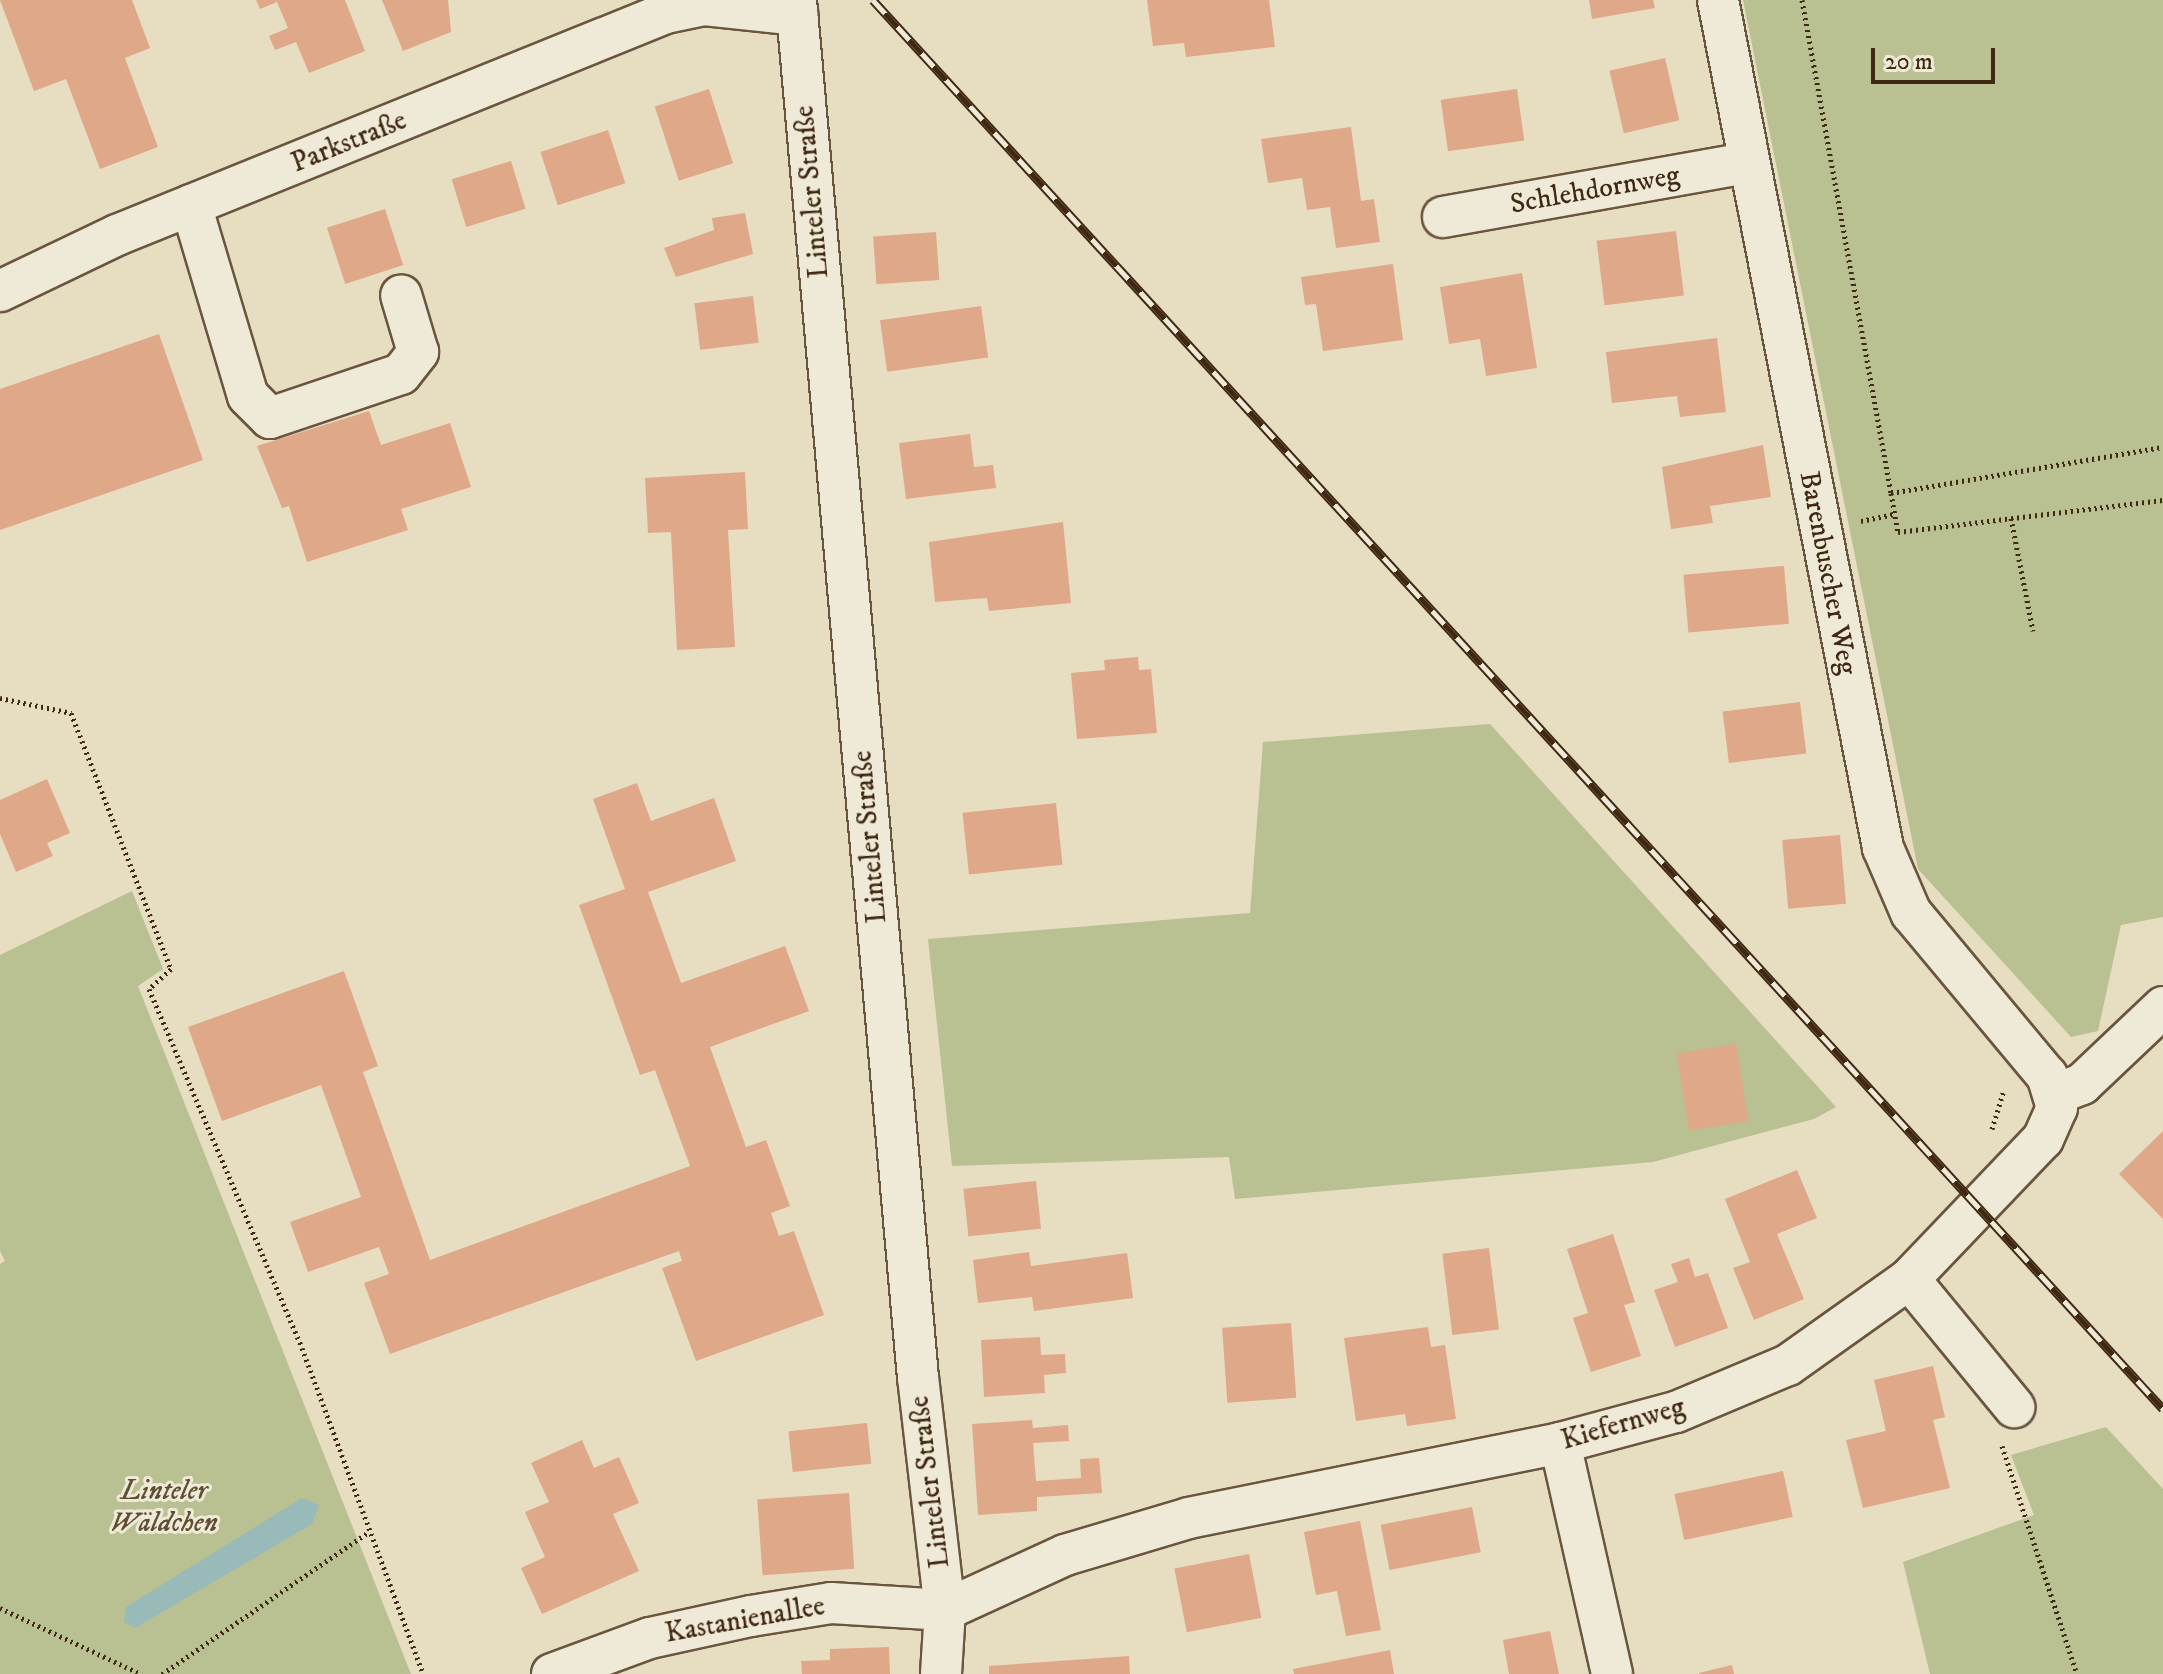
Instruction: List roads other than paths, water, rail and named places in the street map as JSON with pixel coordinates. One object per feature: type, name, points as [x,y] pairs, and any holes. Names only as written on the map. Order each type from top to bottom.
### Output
[{"type":"street","name":"Barenbuscher Weg","points":[[1718,0],[1746,163],[1883,848],[1911,913],[2056,1094]]},
{"type":"street","name":"Parkstraße","points":[[0,291],[191,205],[666,13],[706,2],[796,7]]},
{"type":"street","name":"Linteler Straße","points":[[796,7],[918,1377],[945,1610],[941,1674]]},
{"type":"street","name":"Schlehdornweg","points":[[1443,217],[1746,163]]},
{"type":"street","points":[[191,205],[248,396],[270,418],[401,374],[418,352],[401,295]]},
{"type":"street","points":[[2056,1094],[2082,1084],[2163,1007]]},
{"type":"street","name":"Kiefernweg","points":[[945,1610],[1065,1555],[1189,1518],[1560,1443],[1676,1412],[1788,1365],[1909,1279],[2043,1139],[2053,1120],[2056,1094]]},
{"type":"street","points":[[1909,1279],[2014,1407]]},
{"type":"street","points":[[1560,1443],[1612,1674]]},
{"type":"street","name":"Kastanienallee","points":[[552,1674],[650,1638],[778,1611],[831,1603],[945,1610]]},
{"type":"water","points":[[302,1498],[319,1505],[312,1524],[135,1628],[124,1622],[126,1607]]},
{"type":"railway","points":[[873,0],[2163,1409]]},
{"type":"park label","name":"Linteler Wäldchen","points":[[164,1507]]}]
